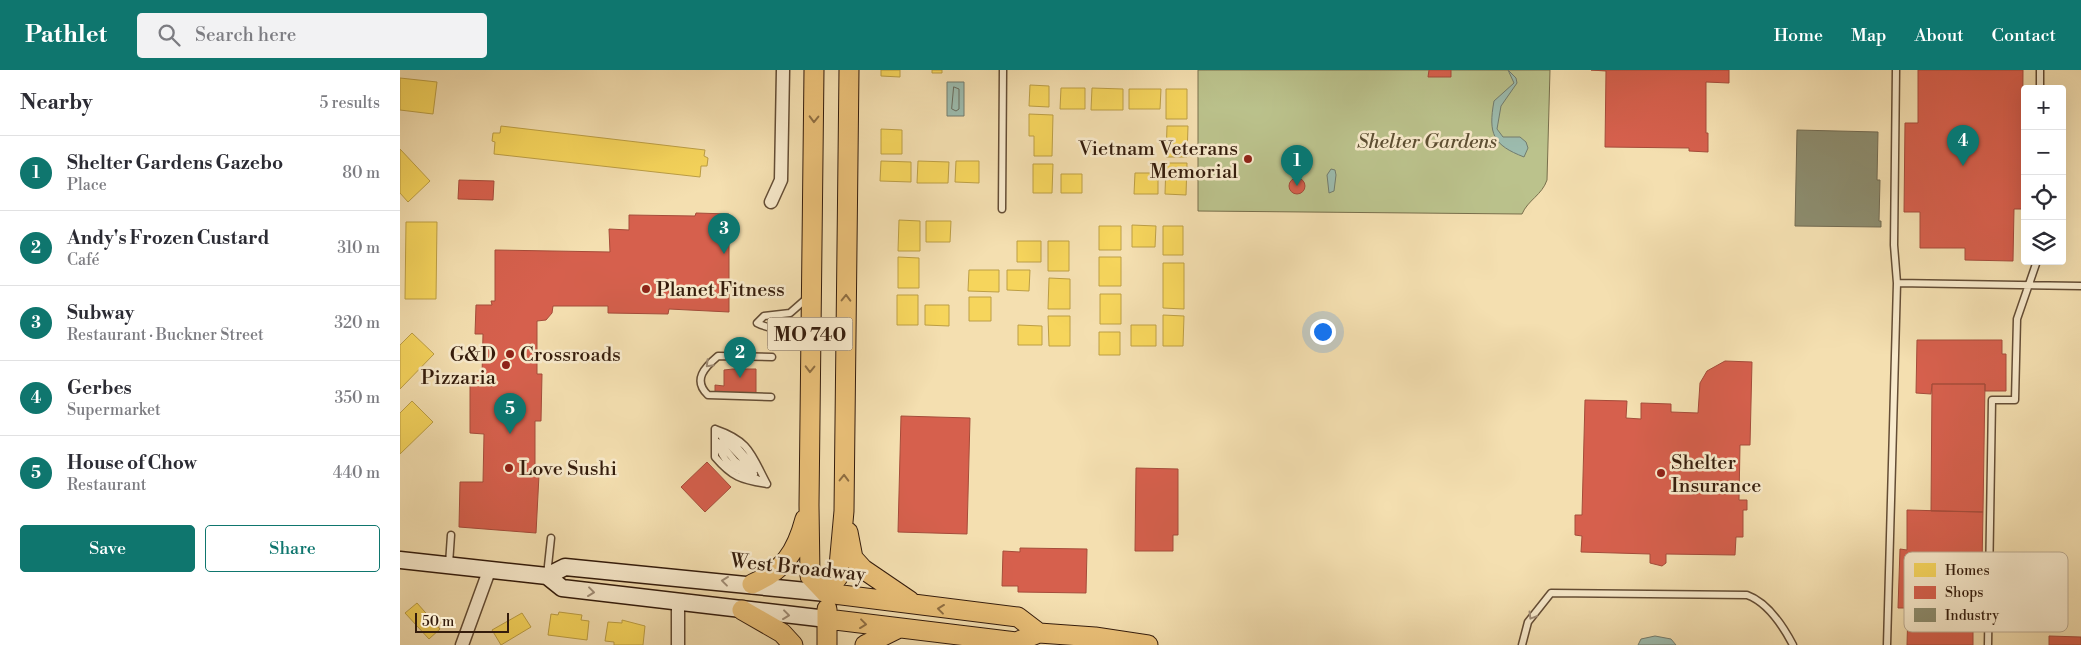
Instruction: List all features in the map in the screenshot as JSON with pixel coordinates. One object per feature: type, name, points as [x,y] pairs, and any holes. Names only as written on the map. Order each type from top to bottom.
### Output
[{"type":"main road","name":"MO 740","points":[[814,70],[808,506],[810,576],[826,593],[838,576],[844,511],[849,70]]},
{"type":"main road","points":[[752,584],[772,575],[785,563],[802,531],[808,506]]},
{"type":"main road","points":[[844,511],[853,558],[869,574],[918,605]]},
{"type":"main road","name":"West Broadway","points":[[400,560],[547,576],[565,567],[752,584],[1018,617],[1039,633],[1095,641],[1148,645]]},
{"type":"main road","name":"West Broadway","points":[[547,576],[562,588],[898,628],[932,639],[1016,642],[1039,633]]},
{"type":"main road","points":[[826,593],[827,645]]},
{"type":"main road","points":[[742,610],[782,633],[793,645]]},
{"type":"main road","points":[[865,645],[898,628]]},
{"type":"street","points":[[771,202],[781,180],[782,70]]},
{"type":"street","points":[[462,645],[489,570]]},
{"type":"street","points":[[678,602],[678,645]]},
{"type":"lane","points":[[1002,209],[1003,70]]},
{"type":"lane","points":[[1887,645],[1897,283],[1894,245],[1896,70]]},
{"type":"lane","points":[[2040,70],[2040,85]]},
{"type":"lane","points":[[1990,552],[1992,400],[2015,400],[2017,319],[2036,265]]},
{"type":"lane","points":[[1897,283],[2081,286]]},
{"type":"lane","points":[[810,344],[790,330],[764,327],[757,323],[764,316],[790,313],[811,293]]},
{"type":"lane","points":[[771,397],[708,395],[701,386],[700,378],[703,370],[718,356],[772,357]]},
{"type":"lane","points":[[715,429],[715,457],[727,470],[742,480],[767,484]]},
{"type":"lane","points":[[715,429],[722,447],[735,461],[767,484]]},
{"type":"lane","points":[[715,429],[731,440],[767,484]]},
{"type":"lane","points":[[448,565],[451,536]]},
{"type":"lane","points":[[547,576],[551,538]]},
{"type":"lane","points":[[1522,645],[1528,622],[1551,593],[1747,595],[1756,598],[1785,630],[1793,645]]},
{"type":"lane","points":[[1988,632],[1988,645]]},
{"type":"green space","name":"Shelter Gardens","points":[[1198,70],[1550,70],[1547,180],[1542,190],[1522,214],[1198,211]]},
{"type":"water","points":[[1508,70],[1516,78],[1517,83],[1501,106],[1497,129],[1503,137],[1520,137],[1526,142],[1528,148],[1524,157],[1499,143],[1493,130],[1492,112],[1494,101],[1514,83]]},
{"type":"water","points":[[947,82],[964,82],[964,116],[947,116]]},
{"type":"water","points":[[1331,169],[1335,170],[1336,175],[1334,191],[1329,193],[1327,175]]},
{"type":"water","points":[[1655,636],[1671,639],[1676,645],[1638,645],[1641,639]]},
{"type":"building: Homes","points":[[881,70],[900,70],[900,77],[881,76]]},
{"type":"building: Homes","points":[[932,70],[942,70],[942,73],[932,73]]},
{"type":"building: Homes","points":[[400,78],[437,82],[433,114],[400,110]]},
{"type":"building: Homes","points":[[1030,85],[1049,86],[1049,107],[1029,106]]},
{"type":"building: Homes","points":[[1061,88],[1085,88],[1085,109],[1060,109]]},
{"type":"building: Homes","points":[[1092,88],[1123,89],[1123,110],[1091,110]]},
{"type":"building: Homes","points":[[1129,89],[1161,89],[1160,109],[1129,109]]},
{"type":"building: Homes","points":[[1166,89],[1187,89],[1187,119],[1166,119]]},
{"type":"building: Homes","points":[[1029,114],[1053,115],[1052,156],[1034,156],[1034,136],[1029,136]]},
{"type":"building: Homes","points":[[501,126],[705,150],[704,156],[708,158],[707,166],[701,166],[700,177],[494,154],[495,142],[492,141],[493,133],[500,133]]},
{"type":"building: Homes","points":[[1167,126],[1188,126],[1187,157],[1166,157]]},
{"type":"building: Homes","points":[[881,129],[902,130],[902,154],[881,154]]},
{"type":"building: Homes","points":[[400,149],[430,181],[408,202],[400,193]]},
{"type":"building: Homes","points":[[881,161],[911,162],[911,182],[880,181]]},
{"type":"building: Homes","points":[[918,161],[949,162],[948,183],[917,183]]},
{"type":"building: Homes","points":[[956,161],[979,161],[979,183],[955,182]]},
{"type":"building: Homes","points":[[1166,163],[1187,163],[1186,195],[1165,194]]},
{"type":"building: Homes","points":[[1033,164],[1053,164],[1052,193],[1033,193]]},
{"type":"building: Homes","points":[[1135,173],[1158,173],[1158,194],[1134,194]]},
{"type":"building: Homes","points":[[1061,174],[1082,174],[1082,193],[1061,193]]},
{"type":"building: Homes","points":[[899,220],[920,221],[920,251],[898,251]]},
{"type":"building: Homes","points":[[926,221],[951,221],[950,242],[926,242]]},
{"type":"building: Homes","points":[[406,222],[437,222],[436,299],[405,299]]},
{"type":"building: Homes","points":[[1132,225],[1156,226],[1155,247],[1132,247]]},
{"type":"building: Homes","points":[[1099,226],[1121,226],[1121,250],[1099,250]]},
{"type":"building: Homes","points":[[1163,226],[1183,226],[1183,255],[1163,255]]},
{"type":"building: Homes","points":[[1017,241],[1041,241],[1041,262],[1017,262]]},
{"type":"building: Homes","points":[[1048,241],[1069,241],[1069,271],[1048,271]]},
{"type":"building: Homes","points":[[898,257],[919,258],[919,288],[898,288]]},
{"type":"building: Homes","points":[[1099,257],[1121,257],[1121,286],[1099,286]]},
{"type":"building: Homes","points":[[1163,263],[1184,263],[1184,309],[1163,308]]},
{"type":"building: Homes","points":[[969,270],[999,270],[999,292],[968,291]]},
{"type":"building: Homes","points":[[1007,270],[1030,270],[1029,291],[1007,290]]},
{"type":"building: Homes","points":[[1049,278],[1070,279],[1070,309],[1048,309]]},
{"type":"building: Homes","points":[[1100,294],[1121,294],[1121,324],[1100,324]]},
{"type":"building: Homes","points":[[897,295],[918,295],[918,325],[897,325]]},
{"type":"building: Homes","points":[[969,297],[991,297],[991,321],[969,321]]},
{"type":"building: Homes","points":[[925,305],[949,305],[949,326],[925,325]]},
{"type":"building: Homes","points":[[1163,315],[1184,316],[1183,346],[1163,346]]},
{"type":"building: Homes","points":[[1048,316],[1070,316],[1070,346],[1049,346]]},
{"type":"building: Homes","points":[[1018,325],[1042,326],[1042,345],[1018,345]]},
{"type":"building: Homes","points":[[1131,325],[1156,325],[1156,346],[1131,346]]},
{"type":"building: Homes","points":[[1099,332],[1120,332],[1120,355],[1099,355]]},
{"type":"building: Homes","points":[[412,333],[434,354],[400,389],[400,345]]},
{"type":"building: Homes","points":[[412,401],[433,422],[400,454],[400,413]]},
{"type":"building: Homes","points":[[417,603],[440,629],[429,639],[405,613]]},
{"type":"building: Homes","points":[[559,612],[582,615],[581,620],[589,621],[587,640],[548,635],[551,614],[558,615]]},
{"type":"building: Homes","points":[[522,613],[531,627],[501,645],[492,630]]},
{"type":"building: Homes","points":[[622,620],[645,626],[643,645],[614,645],[614,642],[605,641],[608,622],[622,623]]},
{"type":"building: Shops","points":[[1429,70],[1451,70],[1451,77],[1428,77]]},
{"type":"building: Shops","points":[[1591,70],[1729,70],[1729,83],[1706,82],[1708,152],[1689,151],[1689,148],[1605,147],[1606,71]]},
{"type":"building: Shops","points":[[1918,70],[2023,70],[2023,85],[2021,85],[2021,209],[2014,209],[2013,261],[1965,260],[1965,248],[1920,248],[1920,212],[1904,212],[1905,123],[1918,123]]},
{"type":"building: Shops","points":[[1297,178],[1303,180],[1305,186],[1303,192],[1297,194],[1291,192],[1289,186],[1291,180]]},
{"type":"building: Shops","points":[[459,180],[494,181],[493,200],[458,199]]},
{"type":"building: Shops","name":"Crossroads","points":[[696,213],[729,214],[729,312],[669,309],[668,314],[608,313],[608,306],[553,306],[552,313],[546,320],[537,321],[537,374],[542,374],[541,421],[535,421],[535,475],[539,475],[536,533],[459,527],[460,482],[483,482],[484,434],[470,433],[470,375],[482,375],[483,334],[475,334],[476,305],[492,305],[491,301],[495,301],[495,250],[610,252],[609,229],[629,230],[629,215],[695,216]]},
{"type":"building: Shops","points":[[1917,340],[2002,340],[2002,354],[2006,354],[2006,391],[1985,391],[1985,384],[1932,384],[1931,394],[1916,393]]},
{"type":"building: Shops","name":"Shelter Insurance","points":[[1725,361],[1752,362],[1750,445],[1740,445],[1739,500],[1747,500],[1747,510],[1743,510],[1743,537],[1736,537],[1735,555],[1666,554],[1666,563],[1662,566],[1650,563],[1650,554],[1581,552],[1582,536],[1575,535],[1575,515],[1582,515],[1585,400],[1627,401],[1626,418],[1641,419],[1641,403],[1671,404],[1671,412],[1698,413],[1700,383],[1707,371]]},
{"type":"building: Shops","points":[[756,369],[756,396],[715,393],[715,385],[724,386],[724,370]]},
{"type":"building: Shops","points":[[1932,384],[1985,384],[1983,512],[1931,511]]},
{"type":"building: Shops","points":[[901,416],[970,418],[967,534],[898,532]]},
{"type":"building: Shops","points":[[707,462],[731,487],[705,512],[681,487]]},
{"type":"building: Shops","points":[[1136,468],[1178,469],[1178,535],[1173,535],[1173,551],[1135,551]]},
{"type":"building: Shops","points":[[1907,510],[1983,512],[1982,552],[1904,552],[1904,608],[1898,608],[1900,549],[1907,550]]},
{"type":"building: Shops","points":[[1020,548],[1087,549],[1086,593],[1018,592],[1018,586],[1002,586],[1003,551],[1020,552]]},
{"type":"building: Shops","points":[[1907,632],[1973,632],[1973,645],[1907,645]]},
{"type":"building: Shops","points":[[2049,636],[2081,637],[2081,645],[2049,645]]},
{"type":"building: Industry","points":[[1797,130],[1878,132],[1877,180],[1880,180],[1879,221],[1881,221],[1881,227],[1795,226]]},
{"type":"place","name":"Vietnam Veterans Memorial","points":[[1248,159]]},
{"type":"place","name":"Gerbes","points":[[1963,166]]},
{"type":"place","name":"Shelter Gardens Gazebo","points":[[1297,186]]},
{"type":"place","name":"Subway","points":[[724,254]]},
{"type":"place","name":"Planet Fitness","points":[[646,289]]},
{"type":"place","name":"Crossroads","points":[[510,354]]},
{"type":"place","name":"G&D Pizzaria","points":[[506,365]]},
{"type":"place","name":"Andy's Frozen Custard","points":[[740,378]]},
{"type":"place","name":"House of Chow","points":[[510,434]]},
{"type":"place","name":"Love Sushi","points":[[509,468]]},
{"type":"place","name":"Shelter Insurance","points":[[1661,473]]}]
